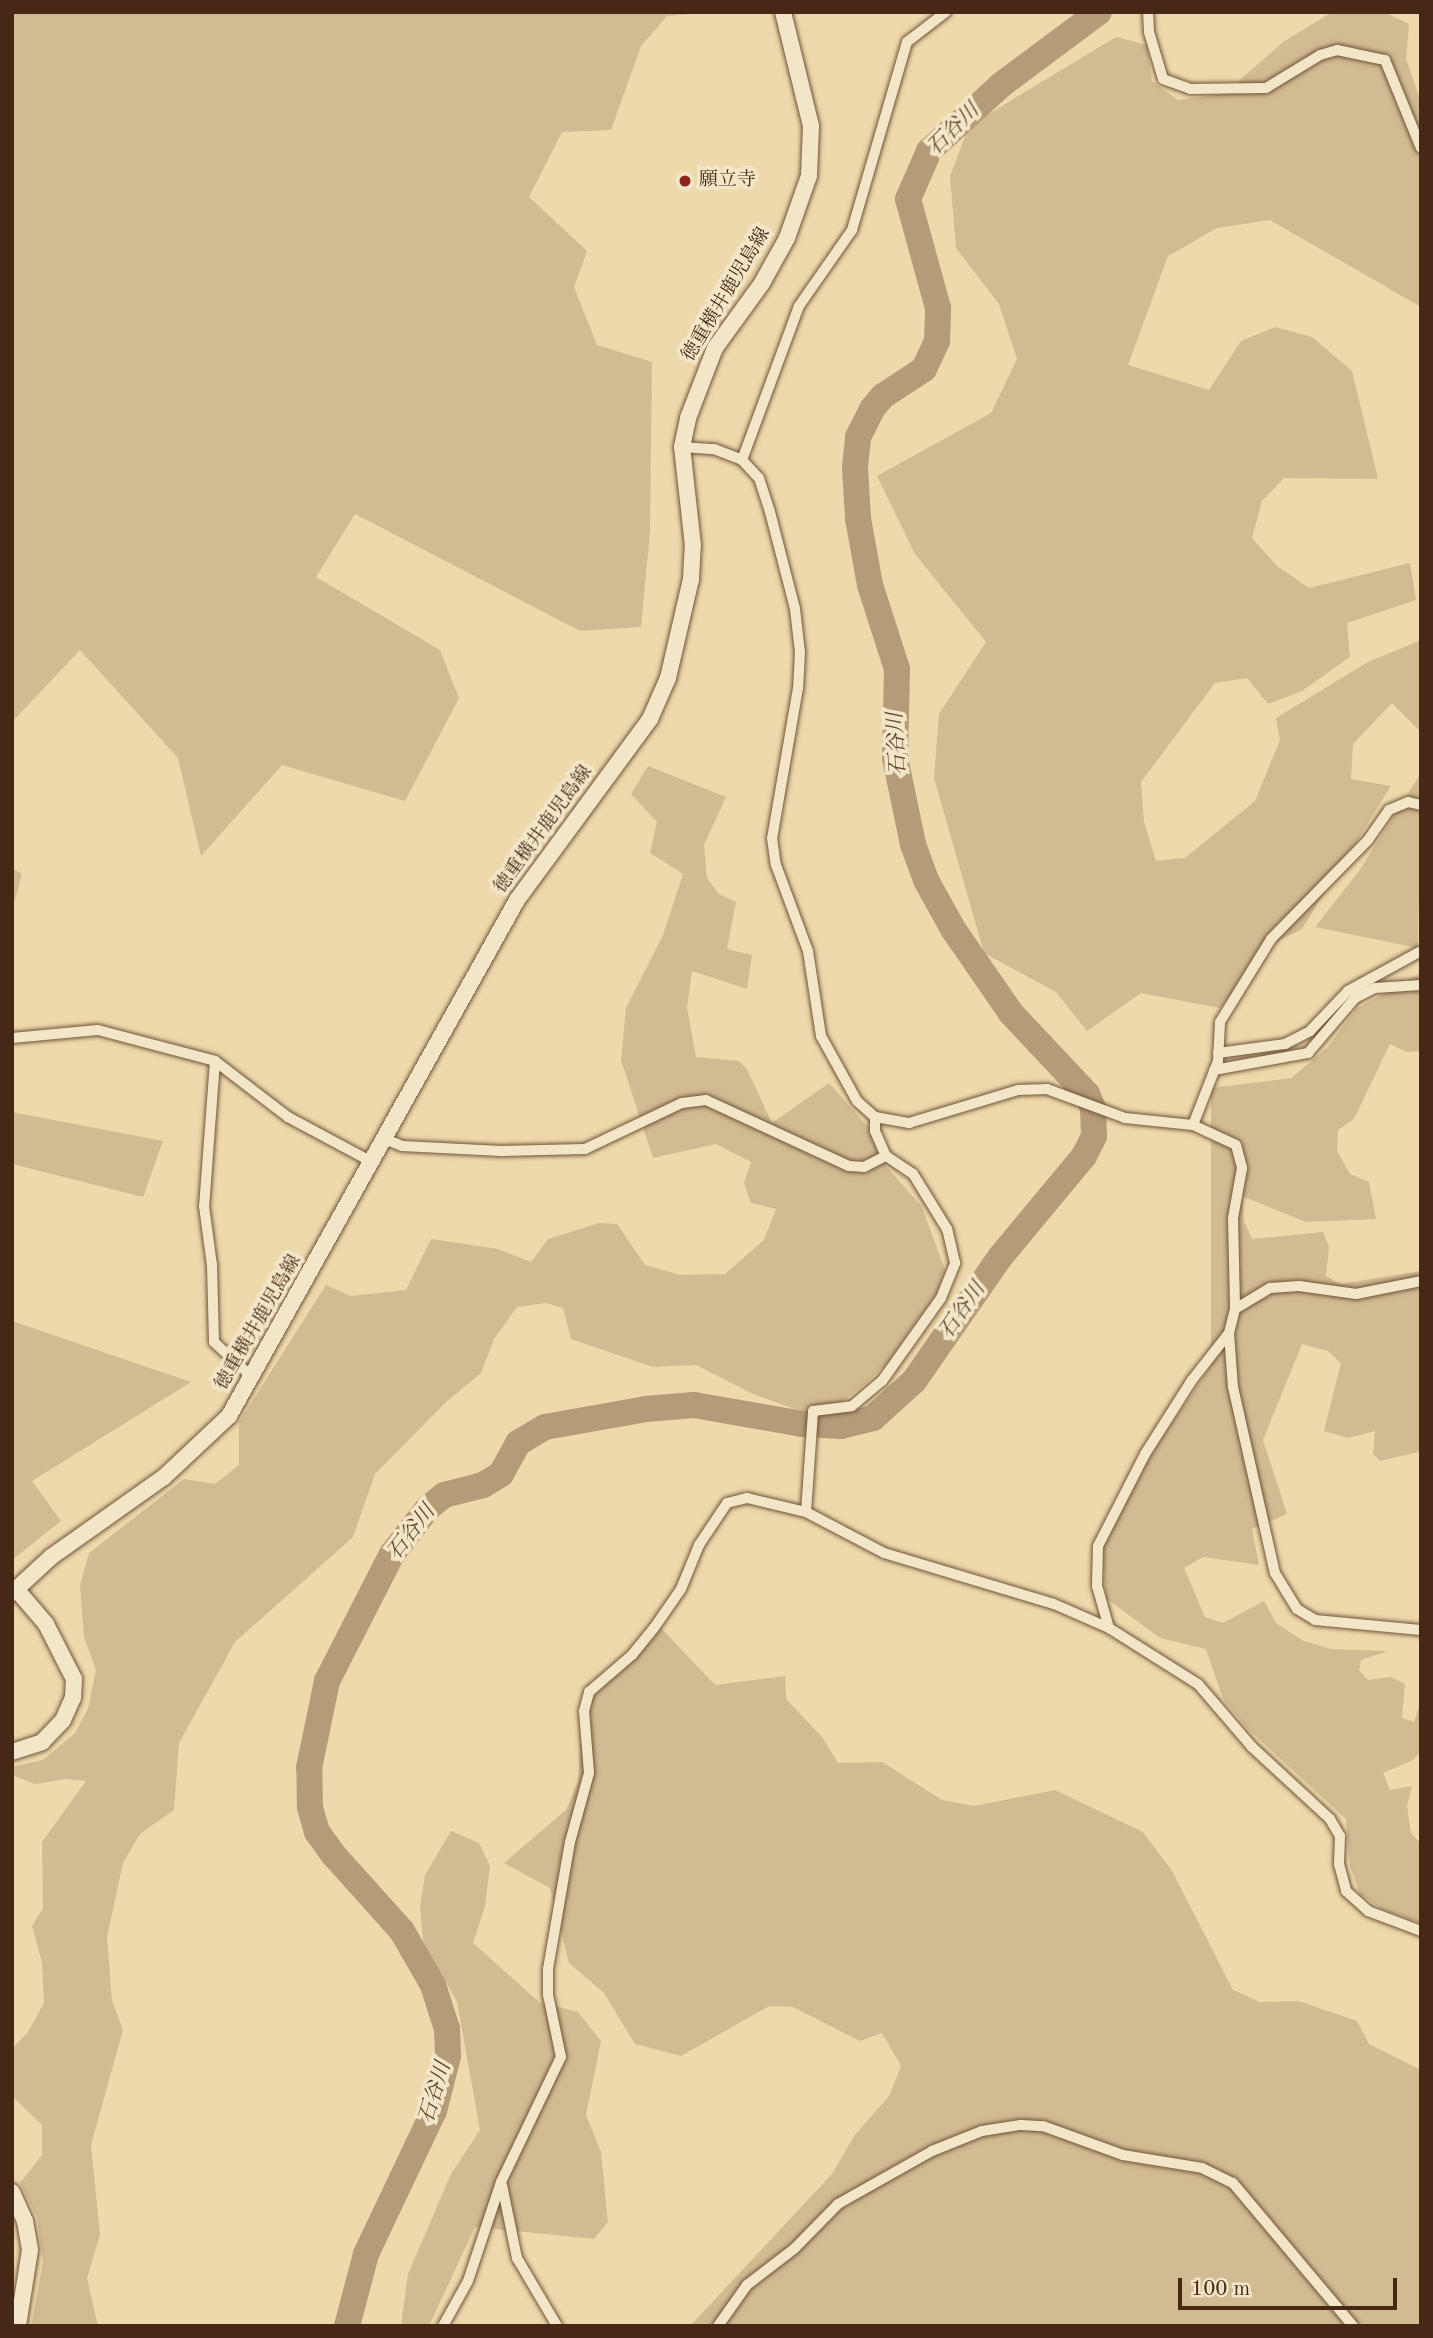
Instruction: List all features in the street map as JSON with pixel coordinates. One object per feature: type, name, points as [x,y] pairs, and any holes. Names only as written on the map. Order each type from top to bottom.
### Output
[{"type":"main road","name":"徳重横井鹿児島線","points":[[14,1591],[196,1449],[229,1416],[253,1378],[517,900],[628,751],[668,678],[686,615],[693,547],[682,447],[701,378],[715,348],[776,261],[805,194],[811,126],[783,12]]},
{"type":"main road","points":[[12,1752],[42,1742],[63,1720],[73,1698],[74,1679],[46,1624],[14,1591]]},
{"type":"main road","points":[[12,2192],[25,2221],[30,2250],[18,2326]]},
{"type":"street","points":[[743,460],[799,306],[852,230],[907,42],[946,12]]},
{"type":"street","points":[[1148,12],[1149,32],[1163,79],[1190,89],[1266,88],[1321,55],[1338,50],[1385,60],[1421,148]]},
{"type":"street","points":[[682,447],[713,449],[743,460],[759,478],[770,512],[795,609],[800,652],[798,688],[774,813],[776,865],[808,951],[821,1036],[857,1101],[875,1117],[892,1122],[925,1121],[1018,1090],[1047,1089],[1075,1096],[1156,1125],[1192,1125],[1218,1134],[1241,1153],[1233,1219],[1235,1309],[1229,1333],[1233,1387],[1275,1573],[1297,1609],[1315,1620],[1421,1630]]},
{"type":"street","points":[[1192,1125],[1214,1070],[1220,1022],[1230,1000],[1271,939],[1359,849],[1389,810],[1408,802],[1421,805]]},
{"type":"street","points":[[1218,1054],[1285,1044],[1310,1031],[1348,991],[1421,951]]},
{"type":"street","points":[[1214,1070],[1308,1053],[1355,998],[1375,988],[1421,985]]},
{"type":"street","points":[[12,1038],[98,1030],[215,1061],[288,1117],[372,1162]]},
{"type":"street","points":[[215,1061],[208,1100],[204,1206],[212,1265],[214,1342],[253,1378]]},
{"type":"street","points":[[385,1139],[402,1146],[489,1150],[585,1149],[682,1103],[706,1100],[849,1166],[864,1167],[886,1156]]},
{"type":"street","points":[[806,1512],[808,1436],[813,1411],[852,1406],[882,1381],[951,1280],[954,1246],[947,1229],[913,1174],[886,1156],[875,1131],[875,1117]]},
{"type":"street","points":[[1235,1309],[1270,1288],[1299,1286],[1356,1294],[1421,1281]]},
{"type":"street","points":[[1110,1628],[1097,1586],[1098,1545],[1145,1454],[1192,1380],[1229,1333]]},
{"type":"street","points":[[443,2326],[468,2281],[501,2182],[561,2057],[548,1995],[548,1969],[567,1854],[589,1773],[584,1711],[589,1692],[632,1655],[654,1628],[681,1589],[699,1545],[727,1503],[747,1498],[806,1512],[884,1553],[1042,1600],[1110,1628],[1198,1684],[1252,1747],[1330,1819],[1340,1836],[1339,1864],[1346,1891],[1368,1911],[1421,1931]]},
{"type":"street","points":[[718,2326],[747,2286],[794,2249],[838,2204],[932,2151],[982,2131],[1021,2125],[1043,2126],[1123,2155],[1202,2168],[1233,2183],[1353,2326]]},
{"type":"street","points":[[501,2182],[517,2258],[557,2326]]},
{"type":"shaded area","points":[[12,12],[713,12],[667,16],[641,46],[611,130],[562,132],[529,197],[587,251],[574,287],[597,345],[652,362],[650,532],[641,627],[580,631],[355,514],[316,577],[440,650],[459,698],[405,801],[282,765],[201,856],[178,758],[80,650],[12,722]]},
{"type":"shaded area","points":[[1332,12],[1384,12],[1409,24],[1406,59],[1421,102],[1421,307],[1270,220],[1217,228],[1168,256],[1128,365],[1209,390],[1241,341],[1275,327],[1312,337],[1352,371],[1378,479],[1284,478],[1262,501],[1252,538],[1277,566],[1309,588],[1410,563],[1416,600],[1347,623],[1350,657],[1302,691],[1268,704],[1247,678],[1215,683],[1141,782],[1144,822],[1156,861],[1185,858],[1255,801],[1280,740],[1276,718],[1368,662],[1421,640],[1421,732],[1392,703],[1353,744],[1351,779],[1391,786],[1302,929],[1272,944],[1220,1008],[1141,993],[1087,1031],[1056,992],[984,953],[934,778],[939,714],[986,642],[915,554],[877,476],[991,413],[1017,359],[999,304],[956,248],[950,176],[969,126],[1116,37],[1147,45],[1152,81],[1178,100],[1224,94],[1283,42]]},
{"type":"shaded area","points":[[648,766],[726,797],[704,845],[707,878],[719,894],[736,902],[727,949],[752,955],[747,989],[692,971],[687,1008],[696,1057],[739,1061],[747,1069],[772,1123],[829,1083],[875,1135],[877,1156],[922,1207],[945,1270],[937,1293],[888,1362],[865,1384],[835,1407],[806,1413],[753,1394],[696,1365],[653,1367],[571,1339],[563,1308],[546,1303],[517,1307],[494,1339],[481,1373],[445,1403],[375,1474],[353,1537],[235,1642],[179,1743],[174,1810],[140,1834],[123,1863],[107,1937],[112,2001],[123,2030],[91,2145],[100,2235],[87,2278],[98,2326],[31,2326],[43,2262],[37,2217],[20,2183],[42,2155],[42,2125],[12,2096],[12,2049],[28,2032],[44,2003],[42,1962],[32,1926],[43,1908],[42,1842],[86,1781],[66,1779],[35,1784],[12,1775],[12,1767],[43,1760],[75,1733],[88,1709],[96,1670],[84,1637],[80,1585],[89,1553],[184,1479],[215,1484],[239,1465],[239,1422],[326,1285],[350,1296],[406,1290],[431,1239],[498,1249],[531,1262],[548,1239],[599,1223],[617,1224],[645,1265],[681,1275],[725,1274],[764,1240],[776,1209],[751,1203],[744,1183],[751,1162],[716,1144],[653,1158],[621,1060],[626,1008],[663,935],[683,874],[650,853],[657,822],[631,794]]},
{"type":"shaded area","points":[[1421,773],[1418,948],[1315,927],[1359,871]]},
{"type":"shaded area","points":[[12,868],[22,874],[12,910]]},
{"type":"shaded area","points":[[1421,973],[1421,1051],[1407,1052],[1390,1044],[1354,1119],[1338,1130],[1337,1151],[1350,1174],[1369,1182],[1376,1219],[1306,1222],[1242,1196],[1244,1221],[1252,1239],[1323,1232],[1329,1247],[1326,1276],[1340,1284],[1421,1271],[1421,1447],[1418,1452],[1380,1461],[1373,1454],[1375,1431],[1348,1438],[1324,1431],[1341,1363],[1328,1351],[1302,1344],[1263,1440],[1287,1514],[1252,1529],[1259,1565],[1203,1557],[1184,1568],[1205,1617],[1223,1623],[1264,1601],[1277,1624],[1304,1641],[1331,1649],[1388,1651],[1361,1660],[1359,1670],[1368,1680],[1391,1677],[1405,1684],[1402,1718],[1414,1722],[1421,1701],[1421,1751],[1413,1760],[1383,1773],[1390,1790],[1412,1786],[1407,1806],[1411,1833],[1421,1844],[1421,1923],[1382,1909],[1360,1894],[1350,1866],[1346,1819],[1248,1729],[1223,1699],[1206,1649],[1160,1638],[1106,1598],[1102,1553],[1114,1509],[1211,1366],[1211,1088],[1291,1078],[1327,1048],[1356,1009]]},
{"type":"shaded area","points":[[12,1112],[163,1141],[143,1197],[12,1164]]},
{"type":"shaded area","points":[[12,1321],[191,1382],[32,1481],[61,1521],[12,1560]]},
{"type":"shaded area","points":[[659,1626],[715,1685],[785,1676],[786,1699],[822,1737],[838,1763],[882,1762],[942,1800],[974,1806],[1055,1790],[1143,1832],[1172,1871],[1233,1990],[1260,2002],[1299,2001],[1357,2021],[1369,2044],[1421,2070],[1421,2326],[690,2326],[832,2174],[854,2136],[889,2096],[901,2066],[882,2033],[860,2041],[793,2007],[769,2006],[681,2056],[635,2044],[604,1993],[569,1963],[550,1888],[504,1863],[566,1810],[578,1782],[581,1726],[593,1697]]},
{"type":"shaded area","points":[[451,1831],[479,1843],[490,1866],[485,1906],[473,1943],[539,2002],[578,2012],[601,2041],[586,2115],[601,2152],[608,2222],[594,2239],[475,2227],[429,2326],[401,2326],[408,2274],[451,2174],[480,2130],[457,2002],[423,1941],[420,1907],[425,1875]]},
{"type":"waterway","name":"石谷川","points":[[347,2326],[366,2254],[434,2111],[448,2056],[447,2029],[433,1985],[402,1931],[333,1854],[317,1832],[310,1807],[309,1768],[327,1681],[392,1554],[428,1508],[444,1495],[483,1485],[501,1474],[518,1443],[545,1427],[646,1409],[694,1405],[803,1424],[841,1426],[873,1418],[914,1381],[1001,1256],[1084,1156],[1094,1136],[1093,1108],[1087,1094],[1011,1013],[953,929],[926,880],[913,844],[895,758],[897,669],[870,585],[858,518],[855,467],[858,437],[872,409],[883,396],[924,369],[937,341],[938,308],[908,199],[929,151],[1001,85],[1099,12]]},
{"type":"place","name":"願立寺","points":[[685,181]]}]
